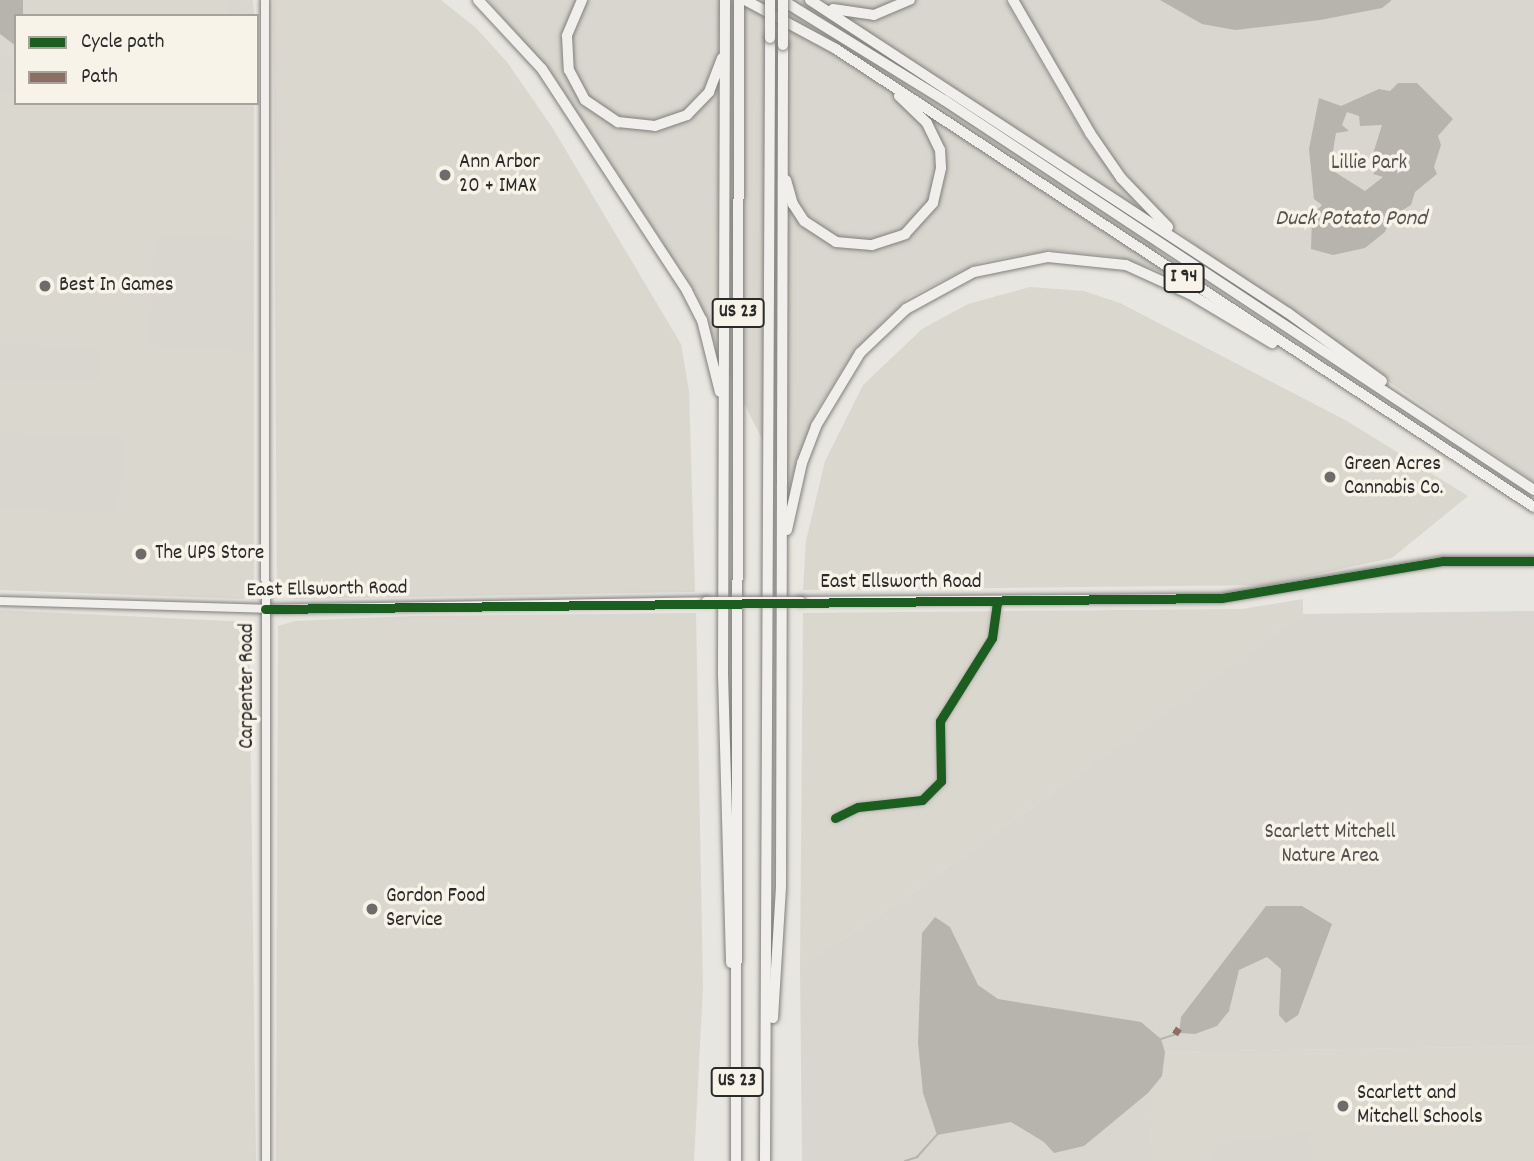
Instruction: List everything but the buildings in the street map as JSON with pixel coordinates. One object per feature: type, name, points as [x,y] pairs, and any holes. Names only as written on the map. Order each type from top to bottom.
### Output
[{"type":"highway","points":[[478,0],[542,69],[687,291],[711,347],[724,427]]},
{"type":"highway","points":[[582,0],[567,36],[569,70],[585,100],[618,122],[655,126],[687,115],[709,92],[725,42]]},
{"type":"highway","points":[[725,0],[724,427],[729,934],[737,1003]]},
{"type":"highway","name":"US 23","points":[[736,1161],[738,0]]},
{"type":"highway","name":"I 94","points":[[745,0],[884,80],[1534,507]]},
{"type":"highway","name":"US 23","points":[[765,1161],[770,0]]},
{"type":"highway","points":[[767,1052],[781,886],[782,0]]},
{"type":"highway","name":"I 94","points":[[782,0],[944,100],[1534,490]]},
{"type":"highway","points":[[812,1],[866,15],[893,10],[910,0]]},
{"type":"highway","points":[[1013,0],[1121,178],[1194,250]]},
{"type":"highway","points":[[812,1],[1194,250],[1341,350],[1391,387],[1406,405]]},
{"type":"highway","points":[[782,153],[793,204],[821,234],[855,246],[889,241],[905,234],[933,203],[939,185],[940,150],[927,123],[884,80]]},
{"type":"highway","points":[[781,571],[802,463],[838,383],[880,330],[906,309],[974,272],[1048,257],[1126,265],[1158,277],[1264,339],[1303,357]]},
{"type":"main road","name":"Carpenter Road","points":[[265,0],[266,1161]]},
{"type":"main road","name":"East Ellsworth Road","points":[[0,601],[265,609],[706,601],[1221,598],[1443,561],[1534,561]]},
{"type":"street","points":[[835,818],[858,807],[922,800],[941,781],[940,721],[992,638],[997,601]]},
{"type":"shaded area","points":[[0,0],[253,0],[254,14],[14,14],[14,105],[254,105],[252,591],[243,599],[0,590]]},
{"type":"shaded area","points":[[273,0],[441,0],[476,28],[507,62],[552,127],[681,344],[689,391],[695,592],[295,599],[277,592]]},
{"type":"shaded area","points":[[1030,287],[1084,291],[1120,303],[1347,421],[1468,496],[1392,558],[1266,585],[803,590],[806,541],[825,461],[863,385],[922,329],[968,304]]},
{"type":"shaded area","points":[[1303,599],[1303,614],[877,918],[800,966],[803,613],[1242,609]]},
{"type":"shaded area","points":[[0,610],[249,622],[256,1161],[0,1161]]},
{"type":"shaded area","points":[[696,613],[703,987],[694,1161],[276,1161],[278,626],[295,621],[413,616]]},
{"type":"shaded area","name":"Scarlett and Mitchell Schools","points":[[1534,1046],[1534,1161],[1151,1161],[1152,1052]]},
{"type":"green space","points":[[232,-1],[242,-1],[247,4],[245,14],[227,12],[227,4]]},
{"type":"green space","points":[[488,0],[1005,0],[1087,141],[1136,203],[1167,274],[1118,257],[1051,250],[981,262],[909,297],[855,350],[816,412],[788,490],[719,354],[696,293],[552,74]]},
{"type":"green space","name":"Lillie Park","points":[[1018,0],[1534,0],[1534,482],[1226,269],[1161,218],[1106,149]]},
{"type":"green space","points":[[0,52],[14,60],[14,92],[0,91]]},
{"type":"green space","points":[[154,237],[252,239],[253,352],[150,344]]},
{"type":"green space","points":[[0,343],[97,350],[101,380],[0,380]]},
{"type":"green space","points":[[0,432],[126,439],[117,513],[0,509]]},
{"type":"green space","name":"Scarlett Mitchell Nature Area","points":[[1534,611],[1534,1046],[1153,1052],[1151,1161],[802,1161],[800,966],[877,918],[1303,614]]},
{"type":"green space","points":[[1309,1132],[1313,1161],[1213,1161],[1210,1146]]},
{"type":"water","points":[[0,0],[23,0],[23,14],[14,14],[14,44],[0,34]]},
{"type":"water","points":[[1160,0],[1391,1],[1382,8],[1320,20],[1235,30],[1202,24]]},
{"type":"water","name":"Duck Potato Pond","points":[[1398,83],[1417,83],[1453,119],[1438,136],[1441,145],[1434,167],[1437,174],[1415,192],[1411,205],[1391,217],[1385,232],[1365,248],[1333,255],[1311,249],[1312,215],[1322,205],[1314,199],[1309,149],[1319,98],[1341,106],[1379,89],[1390,91]],"holes":[[[1347,112],[1359,116],[1360,126],[1382,125],[1372,157],[1381,165],[1373,174],[1383,177],[1365,191],[1330,169],[1336,133],[1349,131],[1342,125]]]},
{"type":"water","points":[[1266,906],[1302,906],[1332,924],[1298,1015],[1286,1023],[1279,1015],[1281,969],[1267,957],[1239,970],[1229,1011],[1217,1026],[1195,1034],[1179,1033],[1181,1017]]},
{"type":"water","points":[[935,917],[950,927],[978,985],[998,999],[1141,1022],[1161,1039],[1165,1052],[1162,1076],[1148,1093],[1084,1146],[1054,1153],[1044,1142],[1011,1122],[937,1135],[923,1093],[918,1043],[922,933]]},
{"type":"waterway","points":[[1161,1039],[1179,1033]]},
{"type":"waterway","points":[[905,1161],[917,1157],[937,1135]]},
{"type":"marked path","points":[[1174,1029],[1180,1033]]},
{"type":"cycle path","points":[[265,609],[1221,598],[1443,561],[1534,561]]},
{"type":"cycle path","points":[[835,818],[858,807],[922,800],[941,781],[940,721],[992,638],[997,601]]},
{"type":"place","name":"Ann Arbor 20 + IMAX","points":[[445,175]]},
{"type":"place","name":"Best In Games","points":[[45,286]]},
{"type":"place","name":"Green Acres Cannabis Co.","points":[[1330,477]]},
{"type":"place","name":"The UPS Store","points":[[141,554]]},
{"type":"place","name":"Gordon Food Service","points":[[372,909]]},
{"type":"place","name":"Scarlett and Mitchell Schools","points":[[1343,1106]]}]
